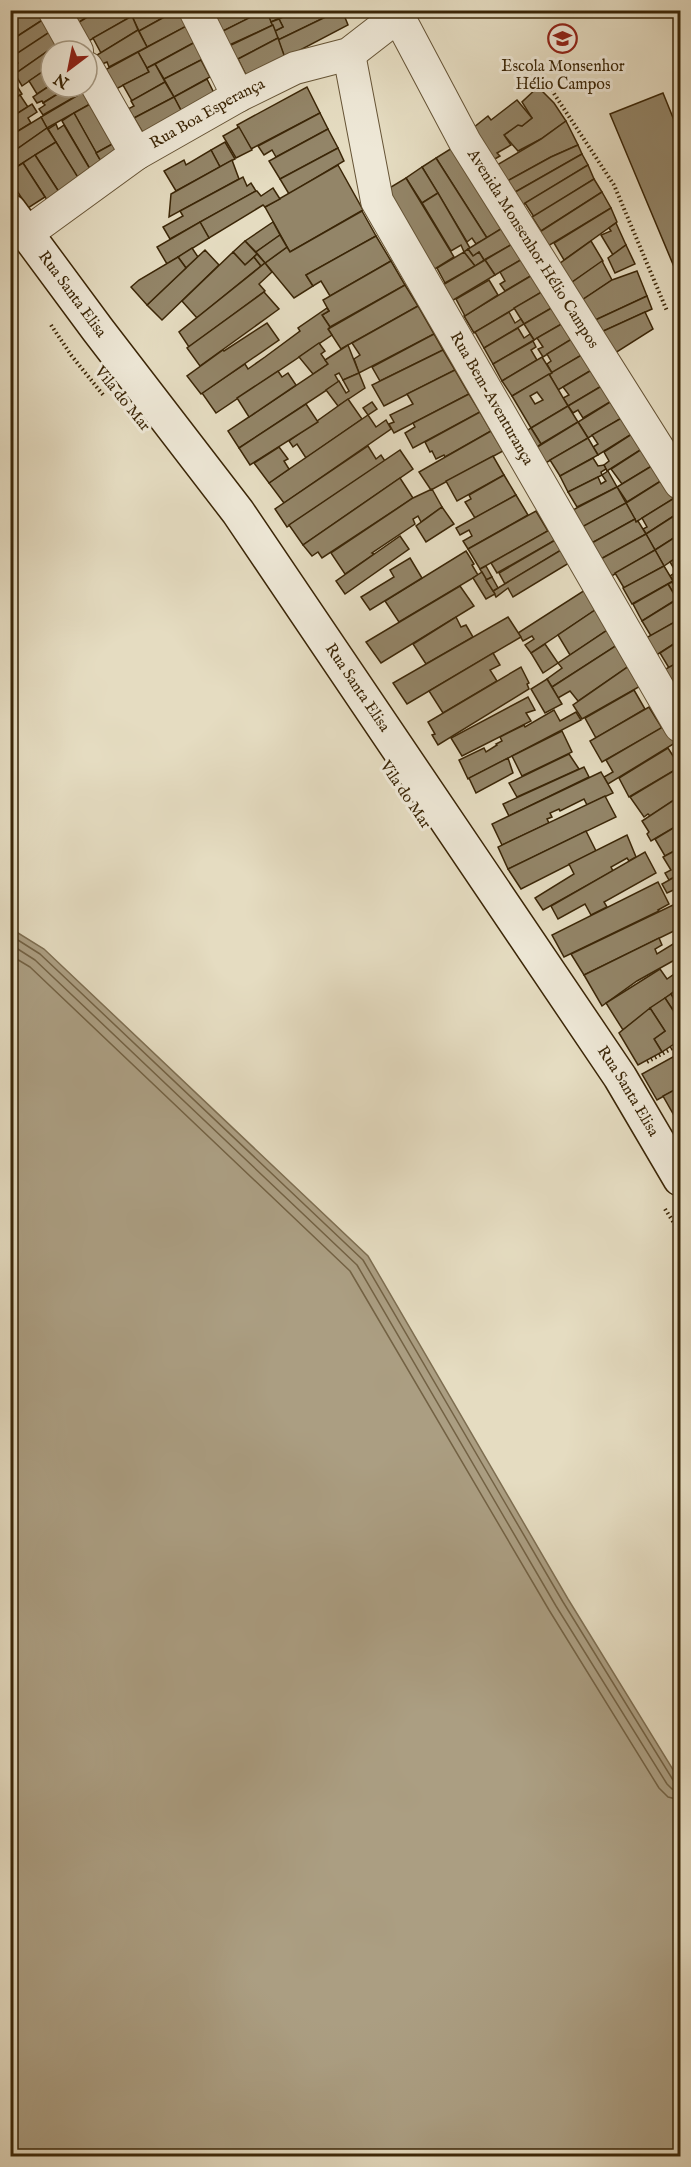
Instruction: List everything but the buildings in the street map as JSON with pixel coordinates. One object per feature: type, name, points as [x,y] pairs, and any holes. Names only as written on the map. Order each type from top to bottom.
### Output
[{"type":"main road","name":"Rua Santa Elisa","points":[[18,223],[238,512],[620,1077],[640,1115],[672,1192]]},
{"type":"street","points":[[54,10],[70,39]]},
{"type":"street","points":[[195,10],[238,96]]},
{"type":"street","name":"Rua Boa Esperança","points":[[18,223],[238,96],[295,68],[349,54],[397,13]]},
{"type":"street","name":"Avenida Monsenhor Hélio Campos","points":[[397,13],[465,142],[681,483]]},
{"type":"street","name":"Rua Bem-Aventurança","points":[[349,54],[377,201],[681,726]]},
{"type":"street","points":[[99,89],[136,154]]},
{"type":"path","points":[[549,86],[614,185],[667,311]]},
{"type":"path","name":"Vila do Mar","points":[[47,319],[71,355],[109,401]]},
{"type":"path","points":[[672,1192],[681,1232]]},
{"type":"water","points":[[10,928],[44,949],[368,1256],[568,1599],[680,1781],[680,2156],[11,2156]]},
{"type":"place","name":"Escola Monsenhor Hélio Campos","points":[[563,39]]}]
